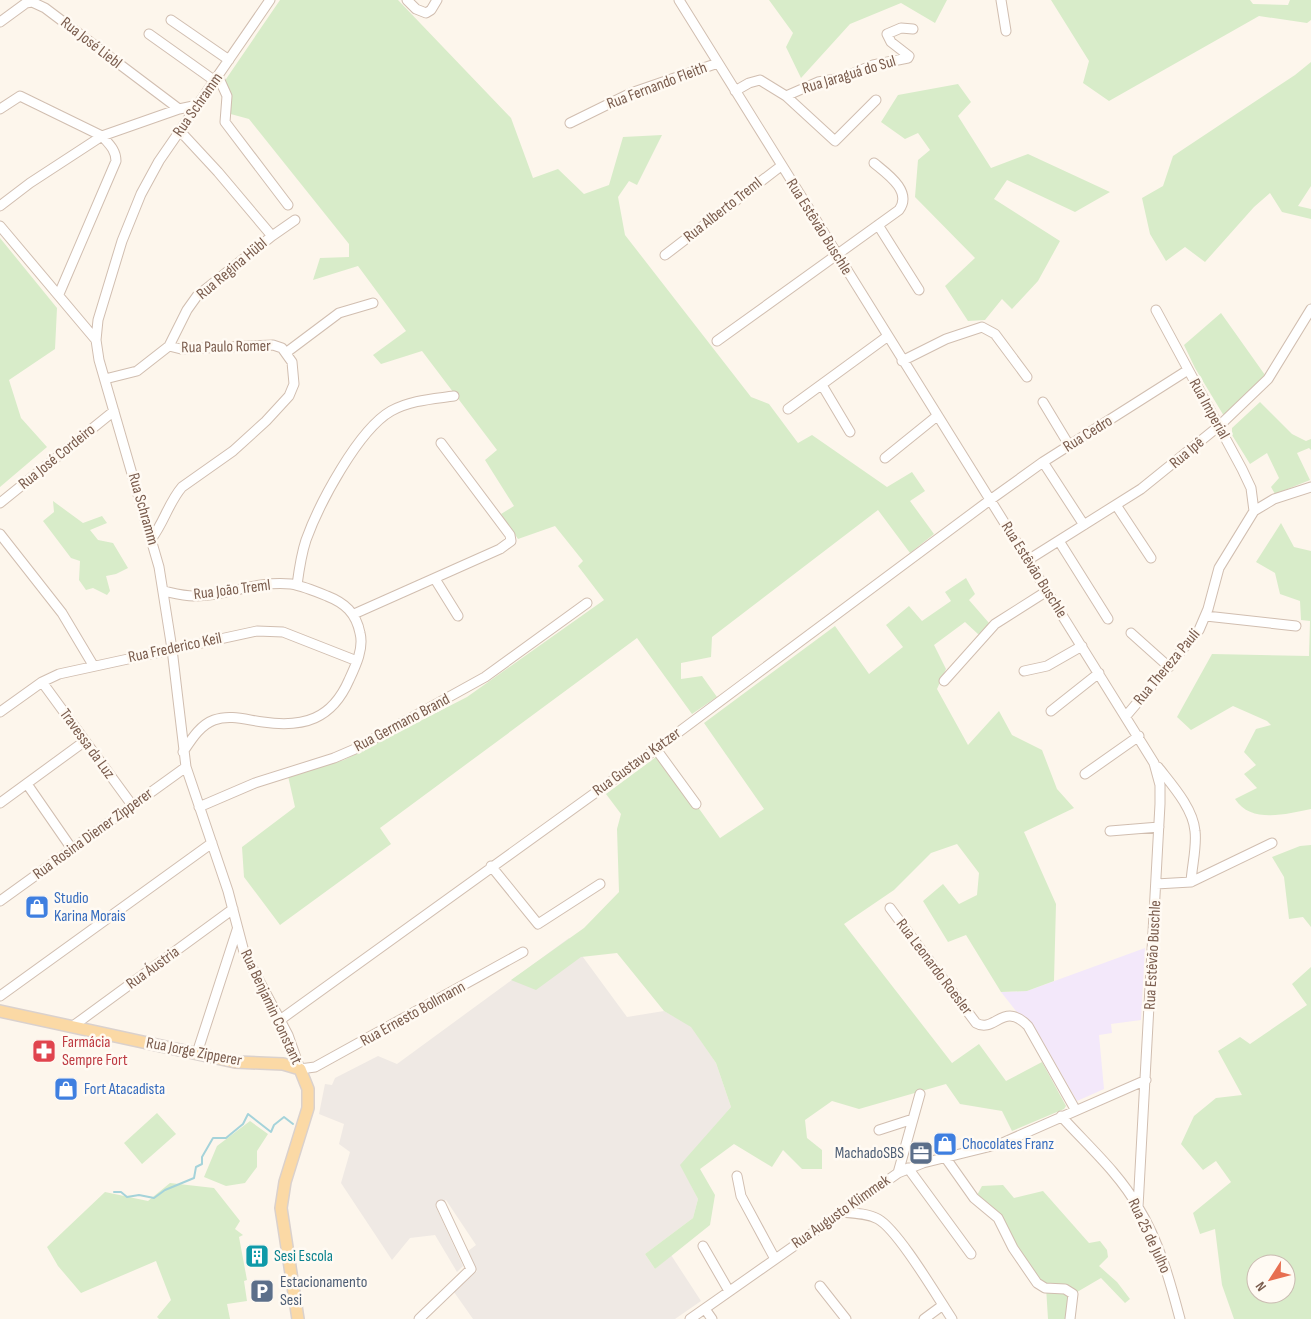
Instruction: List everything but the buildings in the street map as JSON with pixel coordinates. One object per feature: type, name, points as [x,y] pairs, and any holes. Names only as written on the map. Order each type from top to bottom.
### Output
[{"type":"main road","name":"Rua Jorge Zipperer","points":[[0,1011],[235,1062],[283,1064],[300,1069]]},
{"type":"main road","name":"Rua Benjamin Constant","points":[[298,1319],[281,1208],[285,1182],[308,1108],[308,1089],[300,1069]]},
{"type":"street","name":"Rua Schramm","points":[[197,1053],[237,929],[233,909],[186,767],[164,591],[152,538],[114,411],[96,340],[101,309],[129,222],[152,173],[270,0]]},
{"type":"street","points":[[407,0],[416,9],[426,13],[431,10],[437,0]]},
{"type":"street","name":"Rua Estêvão Buschle","points":[[679,0],[902,361],[1139,736],[1154,763],[1160,785],[1159,827],[1138,1207]]},
{"type":"street","points":[[1001,0],[1006,31]]},
{"type":"street","name":"Rua José Liebl","points":[[0,22],[26,3],[38,4],[68,24],[129,73],[179,109]]},
{"type":"street","points":[[171,20],[229,60]]},
{"type":"street","name":"Rua Jaraguá do Sul","points":[[735,90],[760,80],[786,96],[818,82],[842,78],[873,65],[909,58],[891,42],[887,34],[901,28],[913,29]]},
{"type":"street","points":[[149,34],[216,78],[227,96],[224,122],[288,205]]},
{"type":"street","name":"Rua Fernando Fleith","points":[[570,123],[630,93],[718,63]]},
{"type":"street","points":[[0,110],[20,96],[102,136],[116,154],[116,161],[58,294]]},
{"type":"street","points":[[786,96],[834,141],[876,100]]},
{"type":"street","points":[[0,206],[30,183],[102,136],[179,109],[198,105]]},
{"type":"street","name":"Rua Regina Hübl","points":[[169,346],[187,310],[197,296],[272,236],[180,130]]},
{"type":"street","points":[[717,341],[899,210],[903,201],[898,185],[874,163]]},
{"type":"street","name":"Rua Alberto Treml","points":[[665,255],[781,166]]},
{"type":"street","points":[[272,236],[295,220]]},
{"type":"street","points":[[878,225],[919,290]]},
{"type":"street","points":[[0,226],[96,340]]},
{"type":"street","points":[[287,352],[339,313],[373,303]]},
{"type":"street","name":"Rua Ipê","points":[[1028,560],[1158,477],[1219,426],[1268,379],[1311,309]]},
{"type":"street","name":"Rua Imperial","points":[[1156,310],[1251,488],[1254,511]]},
{"type":"street","points":[[902,361],[946,339],[982,327],[995,334],[1028,377]]},
{"type":"street","points":[[788,409],[888,336]]},
{"type":"street","name":"Rua Paulo Romer","points":[[105,379],[137,371],[169,346],[188,349],[267,344],[278,346],[287,352],[293,369],[294,384],[284,403],[233,451],[182,487],[177,493],[164,521],[152,538]]},
{"type":"street","name":"Rua Cedro","points":[[990,500],[1043,462],[1188,370]]},
{"type":"street","points":[[822,385],[850,432]]},
{"type":"street","points":[[297,585],[304,548],[314,520],[344,466],[367,434],[382,417],[400,407],[418,401],[454,396]]},
{"type":"street","points":[[1043,402],[1069,446]]},
{"type":"street","name":"Rua José Cordeiro","points":[[0,503],[114,411]]},
{"type":"street","points":[[885,458],[937,416]]},
{"type":"street","points":[[183,752],[196,734],[215,720],[233,718],[274,723],[294,723],[320,716],[340,698],[357,661],[362,639],[354,614],[505,547],[511,538],[441,443]]},
{"type":"street","points":[[1043,462],[1084,525]]},
{"type":"street","name":"Rua Thereza Pauli","points":[[1126,716],[1196,636],[1206,616],[1218,568],[1254,511],[1274,499],[1311,487]]},
{"type":"street","name":"Rua Gustavo Katzer","points":[[280,1020],[656,749],[990,500]]},
{"type":"street","points":[[1116,505],[1151,558]]},
{"type":"street","points":[[0,534],[62,612],[93,665]]},
{"type":"street","points":[[1059,541],[1108,619]]},
{"type":"street","points":[[435,579],[458,616]]},
{"type":"street","name":"Rua João Treml","points":[[164,591],[200,596],[258,585],[297,585],[332,598],[354,614]]},
{"type":"street","points":[[944,681],[996,624],[1047,591]]},
{"type":"street","name":"Rua Germano Brand","points":[[199,807],[256,783],[334,758],[355,749],[485,677],[587,604]]},
{"type":"street","points":[[1206,616],[1296,626]]},
{"type":"street","name":"Rua Frederico Keil","points":[[0,712],[42,682],[59,674],[93,665],[257,631],[275,630],[357,661]]},
{"type":"street","points":[[1131,633],[1169,667]]},
{"type":"street","points":[[1024,671],[1047,666],[1082,646]]},
{"type":"street","points":[[1050,711],[1099,673]]},
{"type":"street","name":"Travessa da Luz","points":[[42,682],[132,805]]},
{"type":"street","points":[[1084,774],[1139,736]]},
{"type":"street","points":[[0,803],[85,741]]},
{"type":"street","points":[[656,749],[696,804]]},
{"type":"street","points":[[1154,763],[1180,797],[1194,825],[1195,839],[1190,882]]},
{"type":"street","name":"Rua Rosina Diener Zipperer","points":[[0,902],[186,767]]},
{"type":"street","points":[[27,784],[72,849]]},
{"type":"street","points":[[1110,830],[1159,827]]},
{"type":"street","points":[[1156,884],[1190,882],[1272,842]]},
{"type":"street","points":[[0,996],[212,843]]},
{"type":"street","points":[[492,866],[538,924],[600,884]]},
{"type":"street","name":"Rua Leonardo Roesler","points":[[890,908],[976,1023],[984,1025],[1011,1015],[1017,1016],[1028,1026],[1075,1110]]},
{"type":"street","name":"Rua Áustria","points":[[73,1026],[233,909]]},
{"type":"street","name":"Rua Benjamin Constant","points":[[237,929],[250,963],[295,1051],[300,1069]]},
{"type":"street","name":"Rua Ernesto Bollmann","points":[[300,1069],[315,1068],[523,952]]},
{"type":"street","name":"Rua Augusto Klimmek","points":[[690,1319],[898,1173],[908,1168],[945,1157],[1000,1144],[1146,1080]]},
{"type":"street","points":[[898,1173],[920,1094]]},
{"type":"street","name":"Rua 25 de Julho","points":[[1061,1116],[1124,1186],[1138,1207],[1166,1269],[1180,1319]]},
{"type":"street","points":[[879,1130],[913,1119]]},
{"type":"street","points":[[945,1157],[974,1198],[998,1218],[1013,1248],[1037,1283],[1045,1288],[1065,1290],[1073,1294],[1070,1319]]},
{"type":"street","points":[[908,1168],[970,1254]]},
{"type":"street","points":[[737,1176],[742,1200],[775,1259]]},
{"type":"street","points":[[1124,1186],[1140,1179]]},
{"type":"street","points":[[419,1319],[471,1269],[441,1205]]},
{"type":"street","points":[[840,1212],[864,1214],[884,1223],[952,1319]]},
{"type":"street","points":[[703,1246],[730,1291]]},
{"type":"street","points":[[820,1286],[846,1319]]},
{"type":"street","points":[[924,1319],[943,1305]]},
{"type":"street","points":[[705,1309],[712,1319]]},
{"type":"shaded area","points":[[569,938],[627,1017],[664,1011],[691,1026],[716,1063],[731,1107],[681,1165],[698,1199],[693,1218],[645,1254],[655,1269],[671,1255],[701,1301],[675,1319],[473,1319],[454,1292],[477,1271],[464,1254],[476,1245],[446,1200],[435,1205],[463,1266],[457,1272],[435,1235],[410,1238],[392,1260],[341,1183],[350,1152],[339,1144],[344,1124],[319,1114],[325,1084],[332,1085],[335,1078],[378,1056],[397,1064]]},
{"type":"shaded area","points":[[1145,948],[1141,1020],[1111,1024],[1112,1033],[1099,1035],[1104,1089],[1077,1101],[1034,1026],[1016,1011],[1001,992],[1027,991]]},
{"type":"green space","points":[[280,0],[398,0],[511,118],[533,178],[558,169],[584,194],[609,185],[623,137],[662,135],[637,185],[629,181],[618,197],[625,235],[751,397],[769,404],[798,443],[812,435],[887,487],[912,472],[925,491],[910,501],[934,534],[910,553],[878,510],[712,637],[711,657],[681,663],[681,679],[702,676],[717,697],[692,714],[637,638],[380,828],[391,844],[280,925],[244,877],[242,847],[295,807],[288,776],[344,760],[467,697],[604,600],[578,566],[583,561],[555,526],[518,539],[501,514],[514,506],[485,460],[497,450],[422,351],[381,364],[373,355],[406,331],[358,266],[313,280],[320,258],[349,257],[349,244],[249,119],[227,113],[224,82]]},
{"type":"green space","points":[[769,0],[947,0],[935,23],[901,3],[850,24],[801,78],[786,47],[793,33]]},
{"type":"green space","points":[[1051,0],[1250,0],[1253,4],[1288,5],[1290,0],[1311,0],[1311,20],[1307,23],[1259,16],[1109,101],[1083,83],[1089,61]]},
{"type":"green space","points":[[1311,62],[1311,186],[1298,206],[1311,209],[1311,219],[1282,212],[1270,193],[1254,207],[1205,262],[1185,247],[1166,261],[1150,234],[1142,198],[1163,186],[1173,156],[1295,75]]},
{"type":"green space","points":[[958,84],[971,102],[958,116],[991,168],[1028,154],[1110,192],[1075,212],[1007,180],[994,199],[1060,241],[1038,281],[1012,309],[1002,299],[985,320],[968,321],[945,286],[975,258],[915,197],[918,160],[930,150],[918,133],[905,139],[881,122],[898,95]]},
{"type":"green space","points":[[0,238],[57,308],[55,349],[9,380],[21,418],[47,447],[0,487]]},
{"type":"green space","points":[[1221,313],[1265,375],[1224,416],[1195,368],[1184,345]]},
{"type":"green space","points":[[1260,402],[1292,434],[1306,441],[1311,439],[1311,450],[1309,448],[1297,453],[1310,480],[1275,494],[1271,487],[1279,478],[1267,453],[1250,464],[1232,435],[1232,428]]},
{"type":"green space","points":[[53,501],[83,523],[102,516],[107,523],[90,530],[98,540],[113,543],[128,568],[116,574],[106,576],[110,591],[107,595],[93,588],[86,590],[79,580],[80,561],[71,558],[43,521],[54,512]]},
{"type":"green space","points":[[1281,523],[1294,547],[1311,551],[1311,809],[1270,815],[1250,812],[1235,799],[1257,788],[1244,774],[1256,765],[1244,752],[1256,729],[1271,725],[1267,721],[1233,706],[1191,730],[1177,717],[1212,654],[1309,656],[1310,621],[1301,620],[1300,601],[1280,594],[1275,573],[1256,562]]},
{"type":"green space","points":[[966,578],[975,594],[969,600],[989,623],[984,633],[978,634],[965,622],[934,645],[946,669],[937,689],[968,745],[999,711],[1012,735],[1042,750],[1057,789],[1074,808],[1024,832],[1056,904],[1054,981],[1027,991],[1001,992],[966,935],[948,942],[923,901],[943,884],[959,904],[977,895],[979,873],[957,844],[931,853],[894,890],[844,924],[952,1063],[979,1044],[1006,1081],[1042,1062],[1066,1106],[1064,1109],[1012,1131],[1002,1111],[960,1104],[946,1084],[859,1109],[832,1101],[805,1120],[807,1138],[822,1150],[822,1169],[802,1169],[783,1150],[772,1167],[734,1144],[700,1169],[715,1195],[710,1225],[655,1269],[645,1254],[693,1218],[698,1199],[680,1165],[731,1107],[716,1063],[691,1027],[664,1011],[617,953],[581,957],[536,990],[511,980],[584,928],[619,892],[617,829],[621,814],[606,794],[660,754],[720,838],[764,809],[704,723],[835,626],[869,674],[903,647],[886,625],[909,606],[922,621],[951,601],[945,592]]},
{"type":"green space","points":[[1311,845],[1311,927],[1303,917],[1289,919],[1284,877],[1272,857],[1300,846]]},
{"type":"green space","points":[[1311,967],[1311,1319],[1234,1319],[1222,1285],[1215,1229],[1200,1234],[1193,1213],[1231,1182],[1216,1161],[1203,1170],[1181,1144],[1194,1116],[1216,1098],[1242,1095],[1218,1051],[1240,1037],[1250,1044],[1307,1005],[1292,984]]},
{"type":"green space","points":[[157,1113],[176,1134],[142,1164],[124,1143]]},
{"type":"green space","points":[[250,1121],[268,1134],[257,1151],[257,1167],[245,1183],[226,1186],[204,1177],[217,1146]]},
{"type":"green space","points":[[170,1183],[214,1188],[240,1221],[235,1229],[243,1235],[239,1237],[247,1280],[244,1281],[247,1301],[227,1304],[230,1319],[159,1319],[157,1317],[171,1300],[156,1261],[81,1293],[58,1266],[47,1247],[105,1192],[148,1201]]},
{"type":"green space","points":[[1003,1185],[1014,1198],[1043,1191],[1089,1243],[1100,1241],[1107,1250],[1108,1257],[1099,1266],[1117,1282],[1130,1299],[1125,1303],[1101,1278],[1072,1295],[1069,1319],[1048,1319],[1046,1287],[1031,1273],[1005,1226],[976,1197],[982,1186]]},
{"type":"waterway","points":[[114,1192],[121,1192],[127,1197],[139,1195],[154,1198],[165,1190],[194,1178],[196,1167],[202,1164],[202,1157],[213,1138],[226,1138],[243,1124],[248,1114],[271,1132],[274,1125],[284,1117],[293,1124]]},
{"type":"place","name":"Studio Karina Morais","points":[[37,907]]},
{"type":"place","name":"Farmácia Sempre Fort","points":[[44,1051]]},
{"type":"place","name":"Fort Atacadista","points":[[66,1089]]},
{"type":"place","name":"Chocolates Franz","points":[[945,1144]]},
{"type":"place","name":"MachadoSBS","points":[[921,1153]]},
{"type":"place","name":"Sesi Escola","points":[[257,1256]]},
{"type":"place","name":"Estacionamento Sesi","points":[[262,1291]]}]
